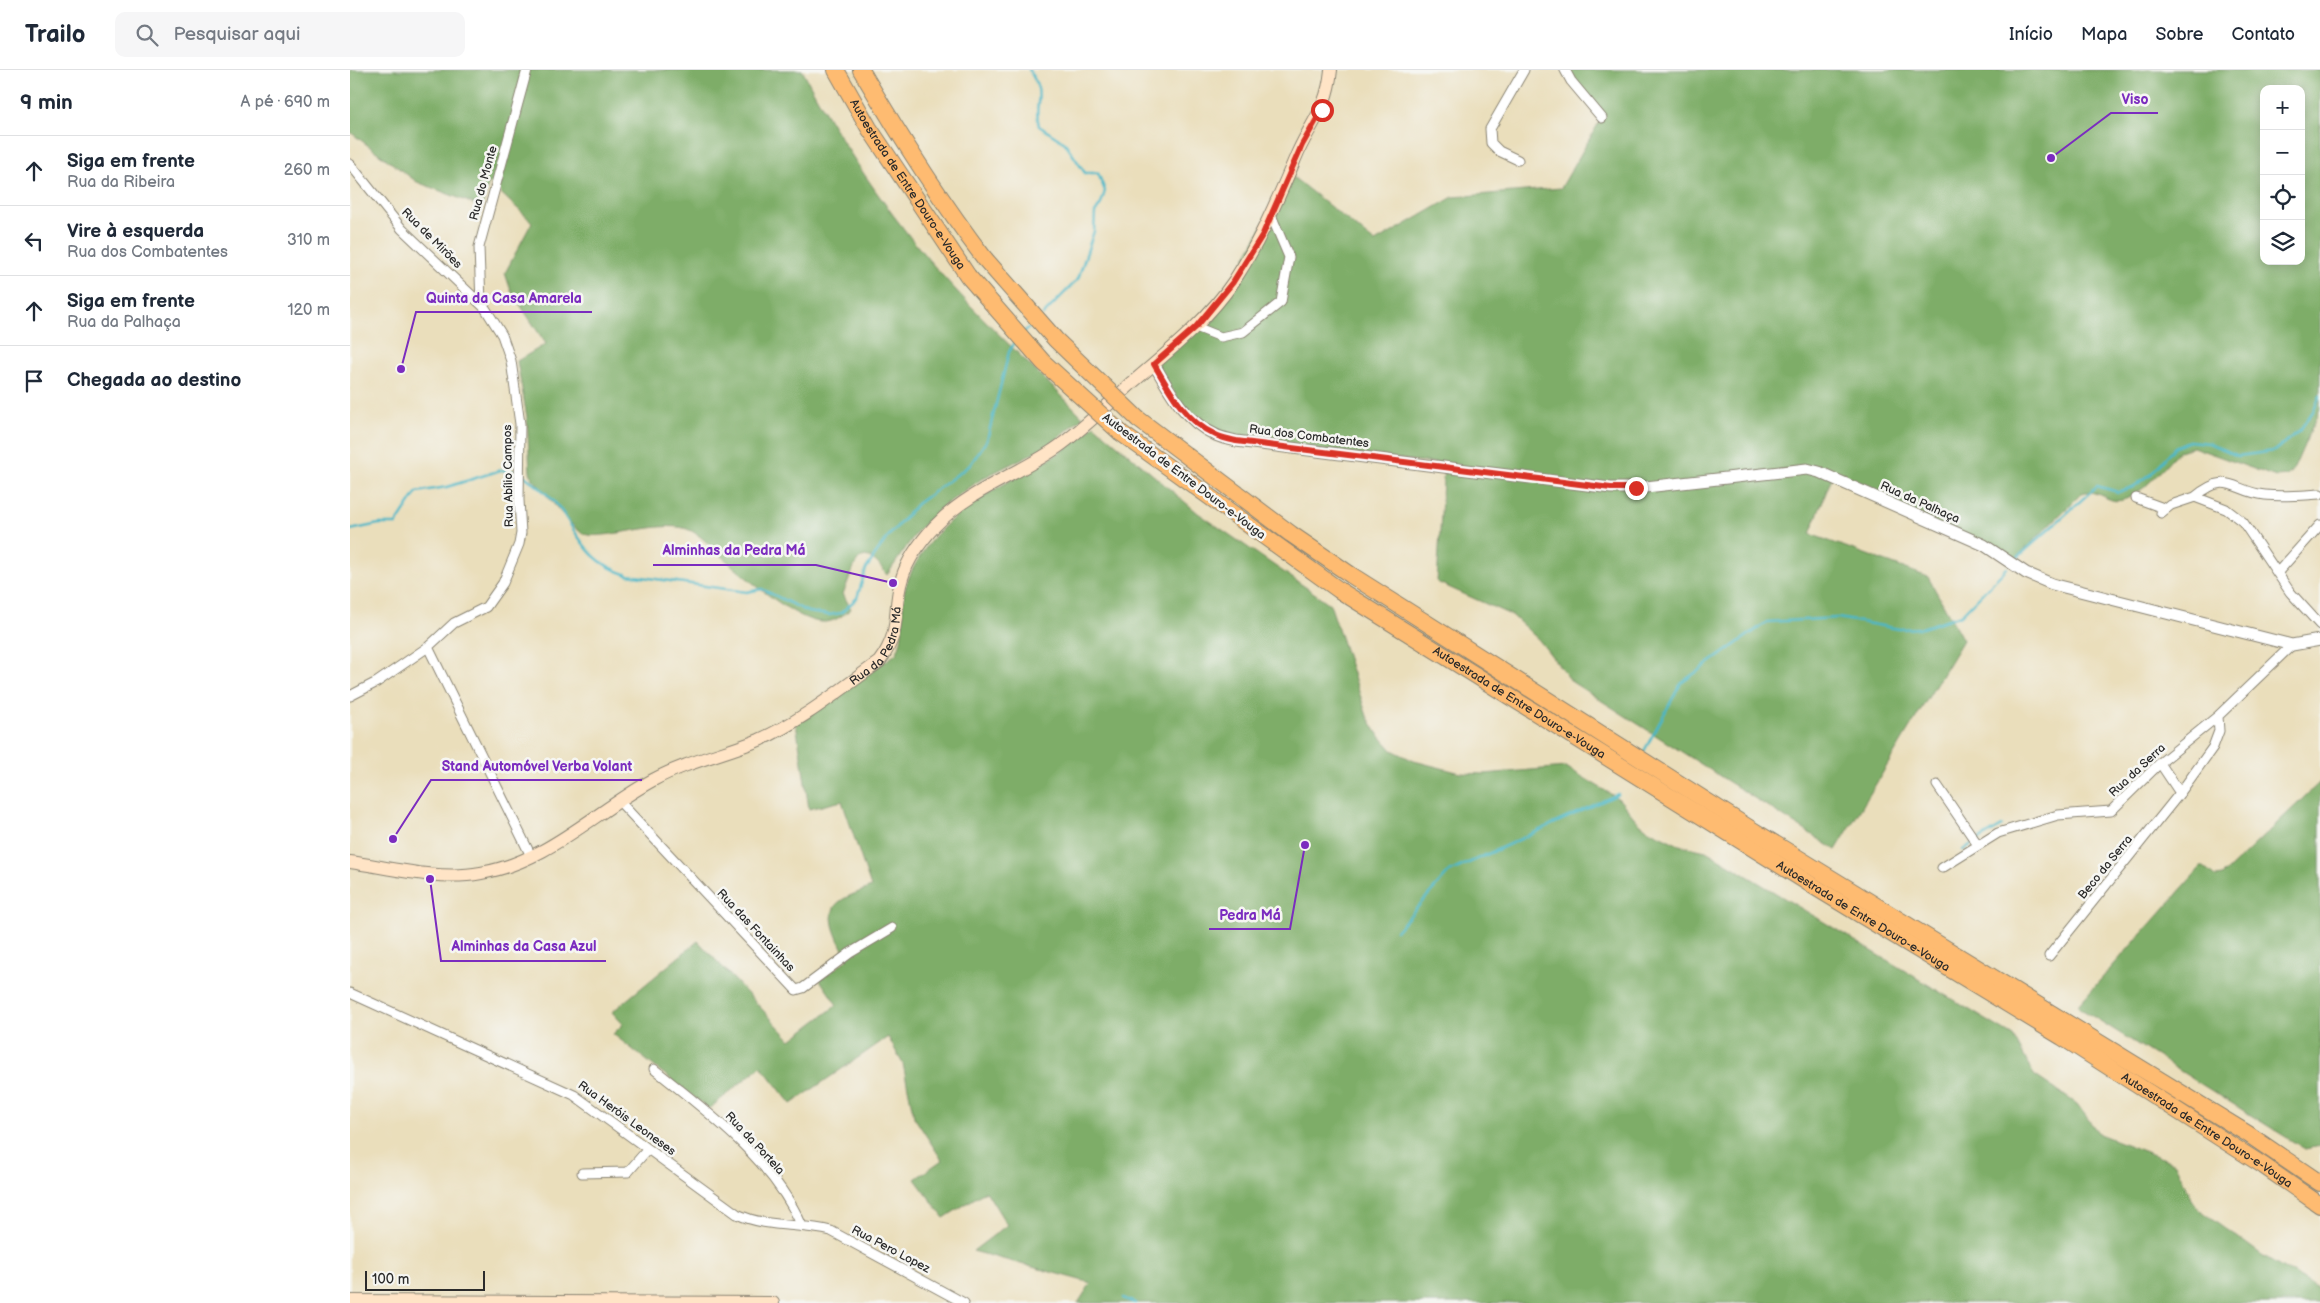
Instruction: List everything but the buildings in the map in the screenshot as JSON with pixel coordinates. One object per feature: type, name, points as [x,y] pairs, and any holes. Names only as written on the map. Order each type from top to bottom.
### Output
[{"type":"highway","name":"Autoestrada de Entre Douro-e-Vouga","points":[[836,70],[869,128],[968,276],[1043,362],[1121,433],[1339,590],[1815,887],[2062,1037],[2264,1166],[2320,1205]]},
{"type":"highway","name":"Autoestrada de Entre Douro-e-Vouga","points":[[861,70],[886,113],[957,222],[985,259],[1056,340],[1138,419],[1291,534],[1351,575],[1746,826],[2248,1134],[2320,1183]]},
{"type":"main road","name":"Rua da Pedra Má","points":[[350,862],[452,876],[482,873],[531,856],[566,837],[619,801],[674,770],[777,731],[880,662],[889,649],[896,633],[899,591],[906,568],[917,548],[944,517],[976,494],[1061,445],[1196,327],[1233,282],[1263,234],[1302,145],[1322,110],[1329,89],[1331,70]]},
{"type":"main road","points":[[350,1302],[773,1303]]},
{"type":"street","name":"Rua do Monte","points":[[481,304],[479,247],[527,70]]},
{"type":"street","points":[[1518,160],[1500,151],[1491,143],[1490,129],[1524,70]]},
{"type":"street","points":[[1565,70],[1571,81],[1602,118]]},
{"type":"street","name":"Rua de Mirões","points":[[350,164],[402,229],[481,304]]},
{"type":"street","points":[[1196,327],[1221,337],[1243,332],[1281,302],[1288,257],[1271,215]]},
{"type":"street","name":"Rua Abílio Campos","points":[[350,696],[376,682],[428,647],[454,623],[486,607],[503,583],[519,544],[521,533],[519,500],[520,424],[511,361],[502,335],[481,304]]},
{"type":"street","name":"Rua dos Combatentes","points":[[1154,364],[1174,398],[1193,420],[1214,434],[1236,441],[1495,473]]},
{"type":"street","name":"Rua da Palhaça","points":[[1495,473],[1611,488],[1636,488],[1806,469],[1819,472],[1984,545],[2038,579],[2292,645],[2320,640]]},
{"type":"street","points":[[2136,498],[2163,511],[2171,505],[2195,497],[2208,486],[2224,483],[2262,495],[2320,494]]},
{"type":"street","points":[[2195,497],[2226,509],[2243,522],[2290,592],[2320,625]]},
{"type":"street","points":[[2277,573],[2320,524]]},
{"type":"street","name":"Rua da Serra","points":[[1942,868],[1998,833],[2057,815],[2111,811],[2160,763],[2218,716],[2292,645]]},
{"type":"street","points":[[428,647],[531,856]]},
{"type":"street","name":"Beco da Serra","points":[[2049,956],[2180,793],[2213,747],[2219,731],[2218,716]]},
{"type":"street","points":[[2160,763],[2180,793]]},
{"type":"street","points":[[1937,785],[1978,845]]},
{"type":"street","name":"Rua das Fontainhas","points":[[619,801],[796,990],[804,988],[850,953],[892,928]]},
{"type":"street","name":"Rua Heróis Leoneses","points":[[350,993],[574,1095],[737,1214],[750,1220],[802,1226]]},
{"type":"street","name":"Rua da Portela","points":[[654,1069],[728,1128],[794,1206],[802,1226]]},
{"type":"street","points":[[582,1173],[628,1172],[648,1149]]},
{"type":"street","name":"Rua Pero Lopez","points":[[802,1226],[838,1234],[964,1303]]},
{"type":"green space","points":[[350,70],[802,70],[815,95],[860,168],[910,237],[965,300],[1083,417],[1051,444],[983,478],[946,504],[918,530],[887,575],[878,563],[870,558],[864,556],[859,559],[843,594],[851,609],[839,618],[828,622],[813,620],[799,615],[785,606],[741,573],[701,537],[687,529],[661,527],[602,535],[582,533],[557,508],[533,479],[530,472],[527,417],[517,361],[546,344],[511,291],[505,273],[532,222],[489,182],[482,207],[417,182],[350,132]]},
{"type":"green space","points":[[1565,70],[2320,70],[2320,409],[2294,468],[2287,476],[2276,477],[2193,447],[2179,451],[2139,492],[2120,501],[2093,493],[2082,493],[2013,561],[1832,477],[1810,534],[1928,577],[1963,640],[1836,850],[1572,682],[1539,640],[1513,616],[1437,582],[1444,464],[1236,441],[1193,420],[1154,364],[1233,282],[1289,174],[1375,242],[1453,197],[1561,188],[1601,119]]},
{"type":"green space","points":[[1094,425],[1198,513],[1330,604],[1367,716],[1377,733],[1392,750],[1414,761],[1461,773],[1484,774],[1566,767],[1619,799],[1637,821],[1647,829],[1679,845],[1706,851],[2013,1036],[2034,1075],[2077,1104],[2099,1134],[2175,1163],[2192,1200],[2199,1209],[2262,1255],[2319,1289],[2320,1303],[1078,1303],[1091,1283],[973,1251],[1007,1225],[986,1191],[944,1218],[915,1179],[942,1160],[914,1117],[903,1064],[888,1037],[791,1104],[761,1066],[709,1109],[613,1034],[623,1024],[612,1012],[698,941],[791,1040],[837,1005],[820,980],[848,959],[834,930],[832,914],[839,902],[850,895],[871,887],[842,801],[809,809],[796,723],[896,654],[901,640],[903,601],[909,578],[916,563],[946,525],[964,510],[1003,484],[1069,447]]},
{"type":"green space","points":[[2320,782],[2320,1146],[2305,1149],[2081,1009],[2078,1005],[2201,867],[2204,867],[2216,877],[2222,876]]},
{"type":"waterway","points":[[1029,70],[1038,87],[1037,118],[1039,126],[1065,143],[1085,173],[1098,173],[1105,191],[1101,204],[1095,213],[1094,231],[1078,279],[1043,315]]},
{"type":"waterway","points":[[1024,332],[1033,324]]},
{"type":"waterway","points":[[523,475],[543,490],[556,504],[587,549],[614,570],[628,575],[747,592],[762,589],[808,612],[829,615],[841,613],[857,598],[866,569],[886,539],[917,504],[970,465],[987,440],[1009,352],[1017,339]]},
{"type":"waterway","points":[[2016,559],[2097,486],[2118,492],[2133,487],[2151,474],[2175,447],[2189,441],[2209,443],[2238,456],[2274,451],[2300,430],[2314,410],[2320,396]]},
{"type":"waterway","points":[[350,530],[379,524],[396,524],[417,492],[447,487],[501,470],[514,471]]},
{"type":"waterway","points":[[1643,753],[1681,683],[1767,622],[1838,618],[1899,629],[1922,628],[1961,615],[2007,568]]},
{"type":"waterway","points":[[1396,931],[1449,872],[1618,794]]},
{"type":"waterway","points":[[1978,840],[2002,826]]},
{"type":"waterway","points":[[1963,850],[1973,843]]},
{"type":"waterway","points":[[1123,1298],[1135,1303]]},
{"type":"place","name":"Viso","points":[[2051,158]]},
{"type":"place","name":"Quinta da Casa Amarela","points":[[401,369]]},
{"type":"place","name":"Alminhas da Pedra Má","points":[[893,583]]},
{"type":"place","name":"Stand Automóvel Verba Volant","points":[[393,839]]},
{"type":"place","name":"Pedra Má","points":[[1305,845]]},
{"type":"place","name":"Alminhas da Casa Azul","points":[[430,879]]},
{"type":"route","points":[[1322,110],[1302,145],[1263,234],[1233,282],[1196,327],[1154,364],[1174,398],[1193,420],[1214,434],[1236,441],[1611,488],[1636,488]]}]
